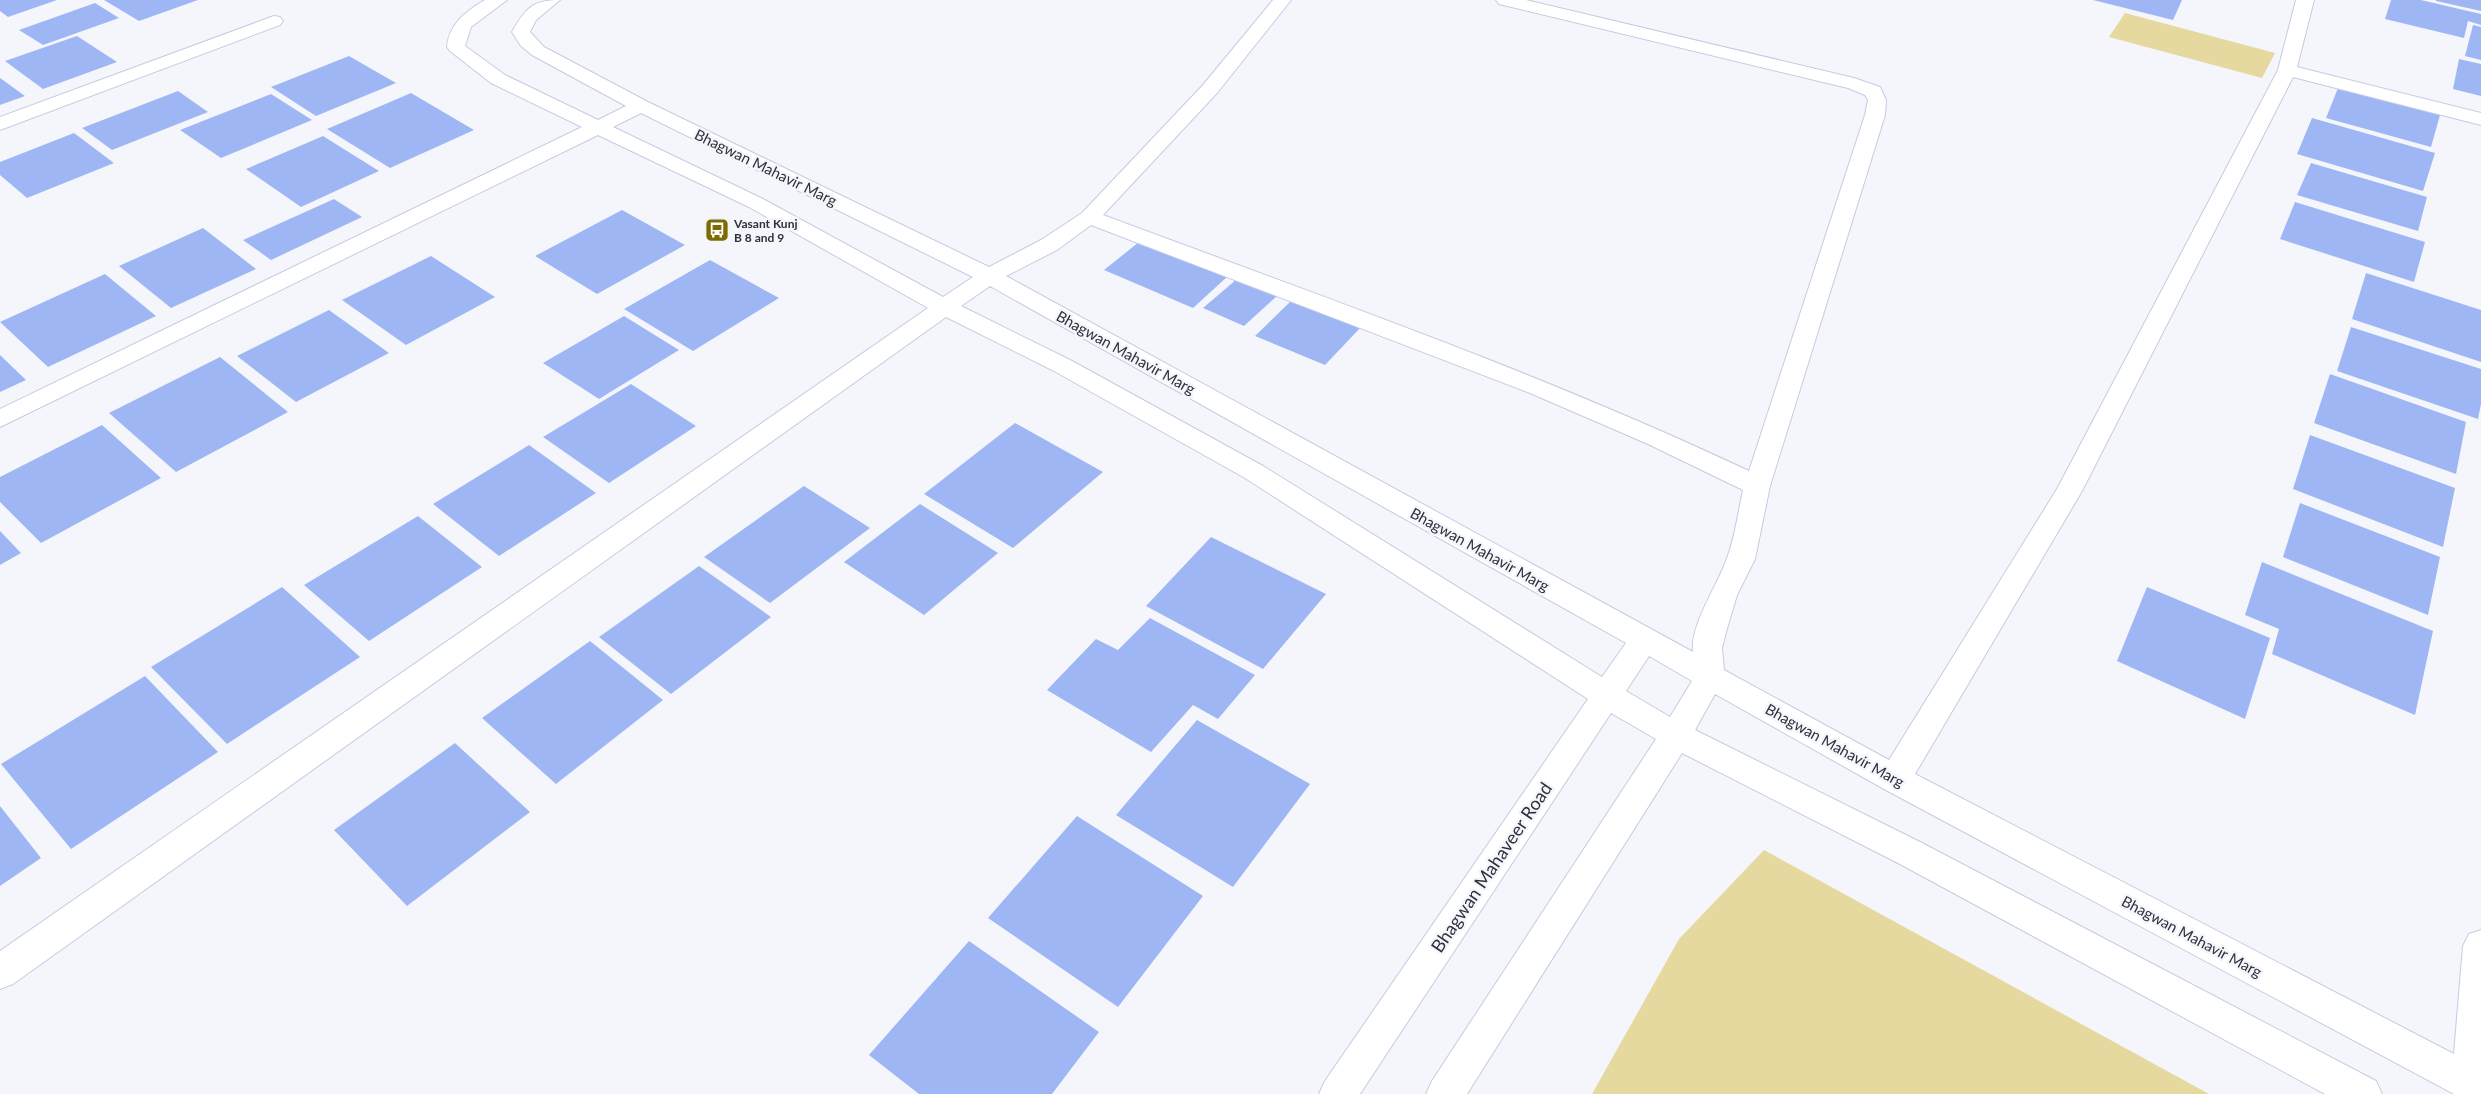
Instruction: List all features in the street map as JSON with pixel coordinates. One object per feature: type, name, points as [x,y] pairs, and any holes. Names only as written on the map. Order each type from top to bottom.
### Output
[{"type":"street","points":[[498,0],[466,21],[456,37],[456,47],[498,79],[598,129],[756,203],[944,308],[1063,366],[1254,472],[1606,695],[1676,735],[1910,853],[2364,1094]]},
{"type":"street","name":"Bhagwan Mahavir Marg","points":[[551,0],[529,17],[521,32],[527,42],[538,50],[641,106],[989,276],[1895,779],[2475,1085]]},
{"type":"street","points":[[0,972],[989,276],[1049,245],[1089,217],[1210,89],[1282,0]]},
{"type":"street","points":[[1445,1094],[1676,735],[1710,676],[1707,648],[1711,632],[1723,595],[1741,559],[1757,486],[1875,115],[1877,100],[1873,91],[1809,72],[1505,0]]},
{"type":"street","points":[[1895,779],[2069,491],[2287,70],[2305,0]]},
{"type":"street","points":[[0,124],[274,20]]},
{"type":"street","points":[[2287,70],[2481,119]]},
{"type":"street","points":[[0,419],[598,129],[641,106]]},
{"type":"street","points":[[1089,217],[1539,387],[1641,431],[1757,486]]},
{"type":"street","name":"Bhagwan Mahaveer Road","points":[[1338,1094],[1644,640]]},
{"type":"street","points":[[2475,1085],[2481,946]]},
{"type":"shaded area","points":[[2125,13],[2275,53],[2262,78],[2109,37]]},
{"type":"shaded area","points":[[1764,850],[2209,1094],[1592,1094],[1679,939]]},
{"type":"building","points":[[0,0],[57,0],[8,17],[0,11]]},
{"type":"building","points":[[104,0],[198,0],[139,21]]},
{"type":"building","points":[[2093,0],[2182,0],[2173,20]]},
{"type":"building","points":[[2391,0],[2421,0],[2481,14],[2481,25],[2468,21],[2464,38],[2385,19]]},
{"type":"building","points":[[2481,0],[2481,11],[2436,1]]},
{"type":"building","points":[[95,3],[119,18],[43,45],[19,30]]},
{"type":"building","points":[[2473,25],[2481,27],[2481,60],[2465,56]]},
{"type":"building","points":[[77,36],[117,62],[43,89],[5,61]]},
{"type":"building","points":[[349,56],[396,83],[316,116],[271,87]]},
{"type":"building","points":[[2459,59],[2481,64],[2481,96],[2453,89]]},
{"type":"building","points":[[0,78],[25,96],[0,105]]},
{"type":"building","points":[[2338,88],[2440,115],[2431,147],[2326,118]]},
{"type":"building","points":[[178,91],[208,112],[112,150],[82,128]]},
{"type":"building","points":[[411,93],[474,130],[390,168],[327,129]]},
{"type":"building","points":[[271,94],[312,120],[221,158],[180,130]]},
{"type":"building","points":[[2312,118],[2435,153],[2423,191],[2297,154]]},
{"type":"building","points":[[74,133],[114,163],[27,198],[0,175],[0,162]]},
{"type":"building","points":[[323,136],[379,171],[301,207],[246,169]]},
{"type":"building","points":[[2311,163],[2427,197],[2418,231],[2297,195]]},
{"type":"building","points":[[334,199],[362,217],[271,260],[243,240]]},
{"type":"building","points":[[2295,202],[2425,242],[2414,282],[2280,239]]},
{"type":"building","points":[[622,210],[685,245],[597,294],[535,256]]},
{"type":"building","points":[[203,228],[256,269],[171,308],[119,266]]},
{"type":"building","points":[[1139,242],[1227,277],[1193,308],[1104,270]]},
{"type":"building","points":[[431,256],[495,297],[406,345],[342,300]]},
{"type":"building","points":[[710,260],[779,298],[693,351],[624,309]]},
{"type":"building","points":[[2366,273],[2481,310],[2481,362],[2352,319]]},
{"type":"building","points":[[105,274],[156,316],[48,367],[0,322]]},
{"type":"building","points":[[1237,279],[1277,296],[1244,326],[1203,308]]},
{"type":"building","points":[[1293,299],[1362,326],[1325,365],[1255,336]]},
{"type":"building","points":[[329,310],[389,353],[296,402],[237,356]]},
{"type":"building","points":[[624,316],[679,350],[599,399],[543,363]]},
{"type":"building","points":[[2351,327],[2481,369],[2481,404],[2478,419],[2337,371]]},
{"type":"building","points":[[0,355],[26,380],[0,392]]},
{"type":"building","points":[[220,357],[288,412],[176,472],[109,413]]},
{"type":"building","points":[[2330,374],[2466,422],[2456,474],[2314,423]]},
{"type":"building","points":[[631,384],[696,426],[609,483],[543,437]]},
{"type":"building","points":[[1015,423],[1103,472],[1013,548],[924,494]]},
{"type":"building","points":[[102,425],[161,478],[41,543],[0,502],[0,477]]},
{"type":"building","points":[[2310,435],[2455,488],[2443,547],[2293,489]]},
{"type":"building","points":[[529,445],[596,493],[499,556],[433,504]]},
{"type":"building","points":[[804,486],[870,528],[770,603],[704,557]]},
{"type":"building","points":[[2300,503],[2440,557],[2428,615],[2283,557]]},
{"type":"building","points":[[920,504],[998,553],[924,615],[844,562]]},
{"type":"building","points":[[418,516],[482,567],[369,641],[304,585]]},
{"type":"building","points":[[0,531],[21,553],[0,565]]},
{"type":"building","points":[[1211,537],[1326,594],[1263,669],[1146,606]]},
{"type":"building","points":[[2262,562],[2433,631],[2415,715],[2272,654],[2279,629],[2245,615]]},
{"type":"building","points":[[699,566],[771,617],[671,694],[599,637]]},
{"type":"building","points":[[282,587],[360,657],[227,744],[151,667]]},
{"type":"building","points":[[2147,587],[2270,638],[2245,719],[2117,661]]},
{"type":"building","points":[[1150,618],[1255,675],[1218,719],[1193,705],[1151,752],[1047,690],[1096,639],[1118,650]]},
{"type":"building","points":[[590,641],[663,700],[556,784],[482,718]]},
{"type":"building","points":[[145,676],[218,752],[71,849],[1,764]]},
{"type":"building","points":[[1197,720],[1310,784],[1233,887],[1116,815]]},
{"type":"building","points":[[455,743],[530,812],[407,906],[334,830]]},
{"type":"building","points":[[0,806],[41,858],[0,886]]},
{"type":"building","points":[[1077,816],[1203,896],[1118,1007],[988,918]]},
{"type":"building","points":[[969,941],[1099,1032],[1052,1094],[919,1094],[869,1055]]},
{"type":"place","name":"Vasant Kunj B 8 and 9","points":[[717,230]]}]
